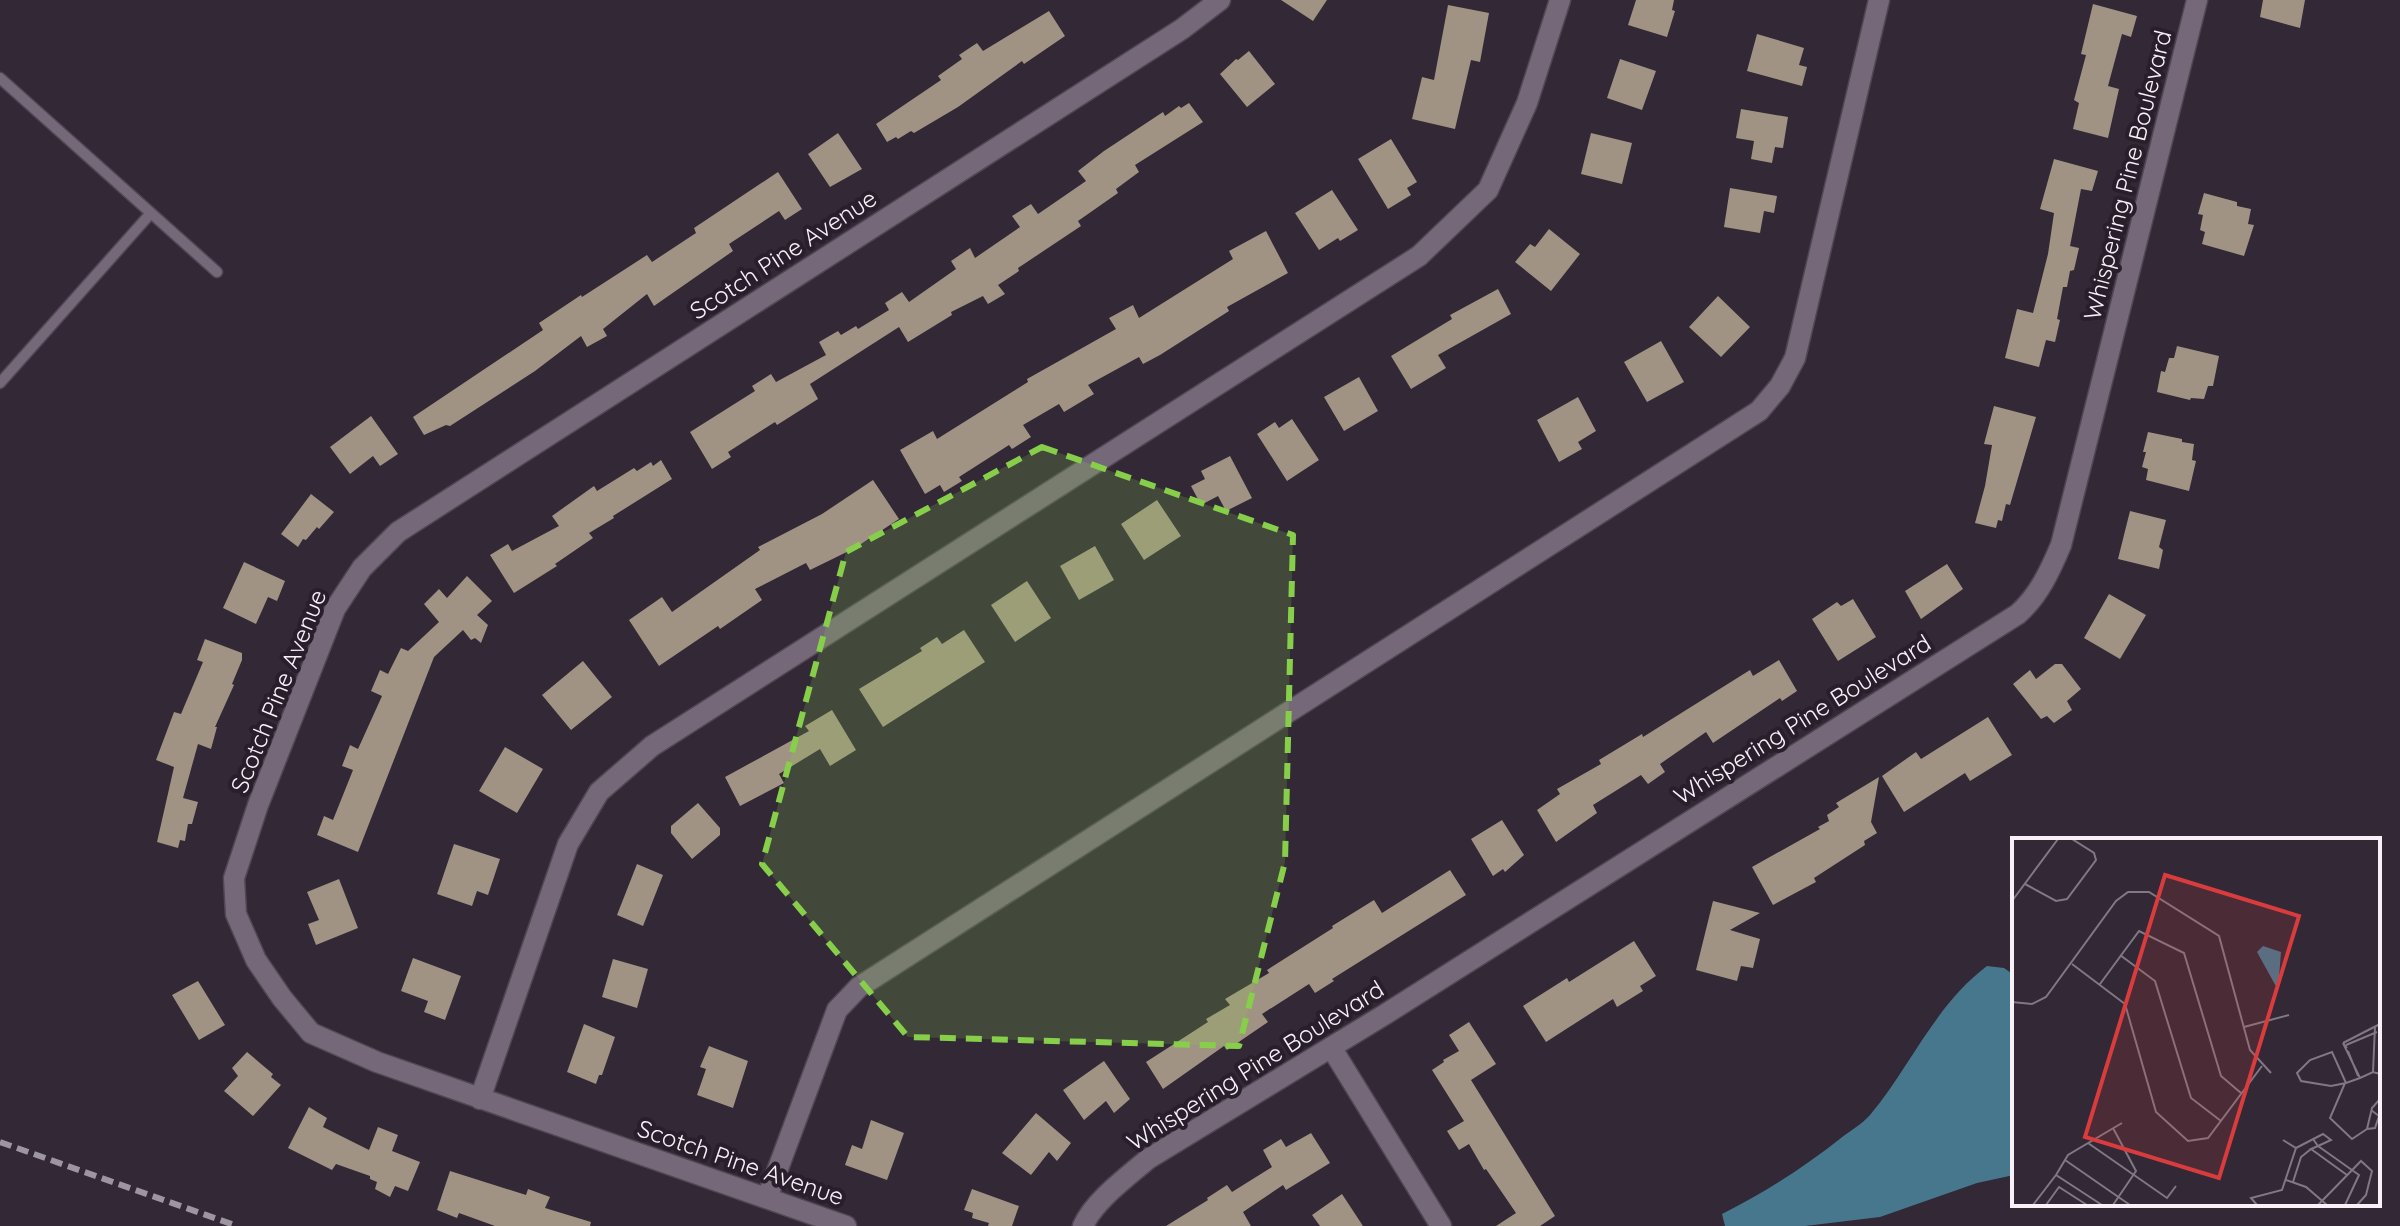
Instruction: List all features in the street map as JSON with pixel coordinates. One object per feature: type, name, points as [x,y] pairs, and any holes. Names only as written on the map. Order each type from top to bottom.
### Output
[{"type":"street","name":"Scotch Pine Avenue","points":[[846,1226],[377,1062],[311,1033],[256,960],[236,914],[234,878],[258,805],[335,609],[362,568],[398,532],[1168,37],[1220,0]]},
{"type":"street","points":[[480,1099],[568,844],[599,792],[652,746],[1419,256],[1488,190],[1527,103],[1560,0]]},
{"type":"street","points":[[767,1198],[837,1010],[859,987],[1759,411],[1780,386],[1795,358],[1879,0]]},
{"type":"street","name":"Whispering Pine Boulevard","points":[[1083,1226],[1087,1216],[1148,1159],[1331,1047],[2028,605],[2048,575],[2061,545],[2197,0]]},
{"type":"street","points":[[1331,1047],[1441,1226]]},
{"type":"lane","points":[[0,78],[217,272]]},
{"type":"lane","points":[[0,383],[151,213]]},
{"type":"highlighted area","points":[[1042,447],[1293,535],[1285,862],[1239,1046],[908,1037],[762,864],[846,552]]},
{"type":"water","points":[[1987,966],[2004,968],[2012,974],[2012,1175],[1977,1183],[1880,1217],[1805,1226],[1725,1226],[1722,1214],[1798,1170],[1867,1118],[1938,1017]]},
{"type":"building","points":[[1281,0],[1327,0],[1313,21]]},
{"type":"building","points":[[1636,0],[1674,0],[1672,10],[1675,11],[1667,37],[1628,25]]},
{"type":"building","points":[[2263,0],[2305,0],[2300,28],[2260,17]]},
{"type":"building","points":[[2093,4],[2137,16],[2131,37],[2122,34],[2108,86],[2119,89],[2108,138],[2073,129],[2079,103],[2074,100],[2086,55],[2081,54]]},
{"type":"building","points":[[1448,5],[1489,13],[1480,62],[1471,60],[1455,129],[1412,119],[1422,77],[1434,80]]},
{"type":"building","points":[[1049,11],[1065,36],[1024,64],[1022,61],[958,107],[914,133],[911,131],[887,142],[876,124],[941,80],[938,76],[962,59],[959,55],[977,43],[983,51]]},
{"type":"building","points":[[1757,34],[1804,48],[1799,65],[1807,67],[1802,86],[1747,71]]},
{"type":"building","points":[[1249,51],[1275,84],[1247,107],[1220,74]]},
{"type":"building","points":[[1620,59],[1656,71],[1642,110],[1607,98]]},
{"type":"building","points":[[1189,103],[1203,122],[1135,165],[1139,172],[1116,189],[1118,193],[1078,221],[1081,226],[998,285],[1005,294],[988,304],[983,296],[951,312],[952,315],[908,342],[899,327],[810,384],[818,399],[728,452],[731,457],[712,469],[690,432],[755,391],[752,386],[771,374],[776,382],[826,355],[819,342],[838,331],[841,335],[856,326],[858,329],[889,310],[885,303],[902,292],[909,302],[956,269],[951,261],[970,248],[975,258],[1020,227],[1012,216],[1031,204],[1038,214],[1086,181],[1078,171],[1104,151],[1163,112],[1165,116]]},
{"type":"building","points":[[1741,109],[1788,117],[1783,148],[1775,147],[1772,163],[1751,159],[1754,141],[1736,138]]},
{"type":"building","points":[[838,133],[862,169],[830,187],[808,154]]},
{"type":"building","points":[[1591,133],[1632,143],[1622,184],[1581,174]]},
{"type":"building","points":[[1391,139],[1417,182],[1407,188],[1411,195],[1388,209],[1358,159]]},
{"type":"building","points":[[2054,159],[2098,171],[2092,191],[2081,189],[2070,246],[2079,248],[2074,270],[2070,271],[2067,287],[2063,287],[2055,342],[2046,340],[2039,367],[2005,358],[2017,309],[2033,313],[2048,254],[2054,213],[2040,209]]},
{"type":"building","points":[[778,172],[802,209],[785,220],[779,211],[729,244],[733,251],[654,306],[647,294],[603,329],[607,336],[587,347],[581,336],[535,371],[450,426],[424,435],[413,417],[543,330],[539,323],[647,255],[652,262],[696,233],[694,228]]},
{"type":"building","points":[[1730,188],[1777,196],[1774,213],[1764,211],[1760,233],[1724,227]]},
{"type":"building","points":[[1332,190],[1358,230],[1319,250],[1295,213]]},
{"type":"building","points":[[2204,193],[2251,209],[2248,224],[2254,225],[2244,256],[2202,244],[2205,232],[2200,230],[2203,215],[2198,214]]},
{"type":"building","points":[[1549,229],[1580,254],[1551,291],[1515,262],[1530,244],[1535,247]]},
{"type":"building","points":[[1266,231],[1288,273],[1227,307],[1229,311],[1160,355],[1143,364],[1139,357],[1088,385],[1094,394],[1064,412],[1059,404],[1023,425],[1031,437],[1012,449],[1009,445],[959,477],[962,481],[944,492],[940,485],[925,494],[900,450],[933,431],[937,439],[1028,382],[1027,379],[1116,329],[1109,318],[1133,305],[1139,318],[1233,259],[1229,251]]},
{"type":"building","points":[[1498,289],[1511,314],[1438,355],[1446,368],[1411,389],[1391,356],[1452,319],[1450,315]]},
{"type":"building","points":[[1718,296],[1750,327],[1721,357],[1689,327]]},
{"type":"building","points":[[1661,341],[1684,382],[1647,402],[1624,362]]},
{"type":"building","points":[[2177,346],[2219,356],[2213,386],[2208,386],[2204,399],[2190,400],[2157,392],[2161,371],[2165,372],[2169,358],[2174,358]]},
{"type":"building","points":[[1359,377],[1378,411],[1344,431],[1324,397]]},
{"type":"building","points":[[1578,397],[1596,431],[1578,442],[1582,449],[1559,462],[1537,420]]},
{"type":"building","points":[[1994,406],[2036,417],[2010,505],[2006,504],[2002,521],[1998,520],[1996,528],[1975,523],[1992,445],[1984,444]]},
{"type":"building","points":[[371,416],[398,454],[380,466],[373,456],[350,474],[330,447]]},
{"type":"building","points":[[1292,419],[1319,460],[1287,481],[1257,434],[1275,422],[1279,428]]},
{"type":"building","points":[[2148,432],[2194,444],[2192,460],[2196,461],[2189,491],[2146,480],[2148,469],[2142,467]]},
{"type":"building","points":[[1230,456],[1252,498],[1226,511],[1218,496],[1201,505],[1191,486],[1205,479],[1201,471]]},
{"type":"building","points":[[661,460],[672,479],[589,533],[593,538],[555,564],[557,566],[514,593],[490,555],[508,544],[512,551],[559,526],[552,516],[594,486],[597,491],[634,468],[637,471]]},
{"type":"building","points":[[873,480],[899,519],[855,548],[810,570],[806,563],[755,589],[762,600],[659,666],[629,620],[662,597],[672,612],[760,550],[758,547],[822,514]]},
{"type":"building","points":[[311,494],[334,512],[298,547],[281,534]]},
{"type":"building","points":[[1157,500],[1181,536],[1144,560],[1121,524]]},
{"type":"building","points":[[2130,511],[2166,520],[2159,547],[2163,550],[2159,569],[2118,559]]},
{"type":"building","points":[[1095,546],[1114,580],[1079,600],[1060,566]]},
{"type":"building","points":[[244,562],[285,581],[277,601],[268,597],[256,624],[223,608]]},
{"type":"building","points":[[1947,564],[1963,589],[1921,619],[1905,591]]},
{"type":"building","points":[[467,576],[492,601],[477,615],[488,625],[481,643],[475,638],[471,640],[463,630],[434,657],[358,852],[317,835],[324,816],[333,820],[353,770],[342,766],[350,745],[358,749],[382,696],[371,691],[380,670],[388,674],[401,648],[408,651],[439,622],[424,604],[439,589],[447,598]]},
{"type":"building","points":[[1027,581],[1051,618],[1015,642],[991,605]]},
{"type":"building","points":[[2109,594],[2146,615],[2120,659],[2084,638]]},
{"type":"building","points":[[1853,599],[1876,637],[1838,661],[1812,619],[1837,602],[1841,606]]},
{"type":"building","points":[[964,630],[985,662],[883,727],[859,689],[922,651],[920,648],[937,637],[942,644]]},
{"type":"building","points":[[205,639],[242,653],[242,660],[215,727],[211,749],[198,744],[183,798],[198,802],[192,824],[188,824],[185,841],[180,840],[178,848],[157,842],[174,767],[156,760],[174,712],[181,714],[203,662],[197,660]]},
{"type":"building","points":[[1779,660],[1797,691],[1782,701],[1780,698],[1713,743],[1706,732],[1660,764],[1665,772],[1648,784],[1641,775],[1593,805],[1597,813],[1556,842],[1537,810],[1560,794],[1557,789],[1601,764],[1599,760],[1642,734],[1643,737],[1750,670],[1753,676]]},
{"type":"building","points":[[583,661],[612,697],[571,730],[542,695]]},
{"type":"building","points":[[2055,664],[2062,664],[2081,689],[2067,701],[2072,710],[2054,723],[2047,716],[2041,719],[2013,684],[2030,670],[2036,679]]},
{"type":"building","points":[[832,710],[856,750],[830,766],[820,749],[779,774],[784,783],[740,806],[725,777],[809,731],[805,726]]},
{"type":"building","points":[[1988,717],[2012,755],[1970,781],[1965,773],[1904,812],[1882,776],[1916,752],[1921,759]]},
{"type":"building","points":[[505,747],[543,769],[517,813],[479,791]]},
{"type":"building","points":[[1879,777],[1871,822],[1877,833],[1864,841],[1865,845],[1814,878],[1816,882],[1773,905],[1752,867],[1820,829],[1818,827],[1829,821],[1827,815],[1839,807],[1836,803]]},
{"type":"building","points":[[698,803],[720,828],[720,835],[692,859],[671,833],[671,826]]},
{"type":"building","points":[[1502,820],[1524,855],[1505,872],[1503,869],[1493,876],[1471,839]]},
{"type":"building","points":[[454,844],[500,859],[488,895],[477,891],[472,906],[437,894]]},
{"type":"building","points":[[637,864],[663,875],[643,926],[617,915]]},
{"type":"building","points":[[1450,870],[1466,895],[1332,979],[1334,981],[1315,993],[1309,984],[1262,1014],[1268,1022],[1227,1050],[1224,1046],[1163,1089],[1146,1062],[1230,1005],[1225,999],[1269,973],[1267,970],[1374,900],[1382,913]]},
{"type":"building","points":[[339,879],[358,928],[316,945],[308,924],[319,920],[307,892]]},
{"type":"building","points":[[1713,901],[1760,913],[1730,930],[1760,939],[1753,968],[1741,966],[1737,981],[1696,970]]},
{"type":"building","points":[[1634,941],[1656,976],[1640,986],[1643,991],[1617,1007],[1613,999],[1546,1042],[1523,1006],[1567,978],[1569,982]]},
{"type":"building","points":[[413,958],[461,976],[445,1020],[424,1012],[428,1001],[401,991]]},
{"type":"building","points":[[613,959],[648,969],[637,1008],[602,997]]},
{"type":"building","points":[[198,981],[225,1025],[199,1040],[172,995]]},
{"type":"building","points":[[1469,1022],[1496,1064],[1471,1080],[1555,1216],[1540,1226],[1496,1226],[1516,1213],[1469,1144],[1459,1150],[1447,1131],[1464,1121],[1432,1070],[1459,1051],[1449,1035]]},
{"type":"building","points":[[584,1024],[615,1037],[596,1084],[567,1072]]},
{"type":"building","points":[[709,1046],[748,1061],[733,1108],[697,1095],[706,1069],[700,1067]]},
{"type":"building","points":[[247,1052],[281,1085],[253,1116],[224,1091],[238,1076],[232,1068]]},
{"type":"building","points":[[1104,1061],[1130,1099],[1114,1113],[1106,1101],[1084,1120],[1063,1090]]},
{"type":"building","points":[[309,1107],[327,1118],[323,1127],[369,1150],[378,1127],[398,1135],[392,1151],[420,1162],[408,1191],[395,1186],[390,1197],[375,1189],[377,1182],[370,1176],[336,1164],[332,1170],[288,1148]]},
{"type":"building","points":[[1036,1113],[1071,1143],[1057,1161],[1049,1152],[1031,1175],[1002,1153]]},
{"type":"building","points":[[871,1120],[904,1133],[887,1180],[845,1165],[852,1145],[862,1149]]},
{"type":"building","points":[[1311,1133],[1330,1163],[1286,1190],[1283,1185],[1243,1212],[1251,1226],[1166,1226],[1227,1185],[1232,1192],[1272,1167],[1263,1150],[1281,1139],[1286,1147]]},
{"type":"building","points":[[450,1171],[526,1195],[528,1189],[550,1197],[545,1208],[591,1222],[590,1226],[495,1226],[459,1213],[457,1218],[437,1210]]},
{"type":"building","points":[[972,1189],[1019,1206],[1012,1226],[988,1226],[989,1223],[972,1218],[973,1213],[964,1210]]},
{"type":"building","points":[[1342,1194],[1363,1226],[1320,1226],[1312,1215]]},
{"type":"railway","points":[[0,1142],[237,1226]]}]
